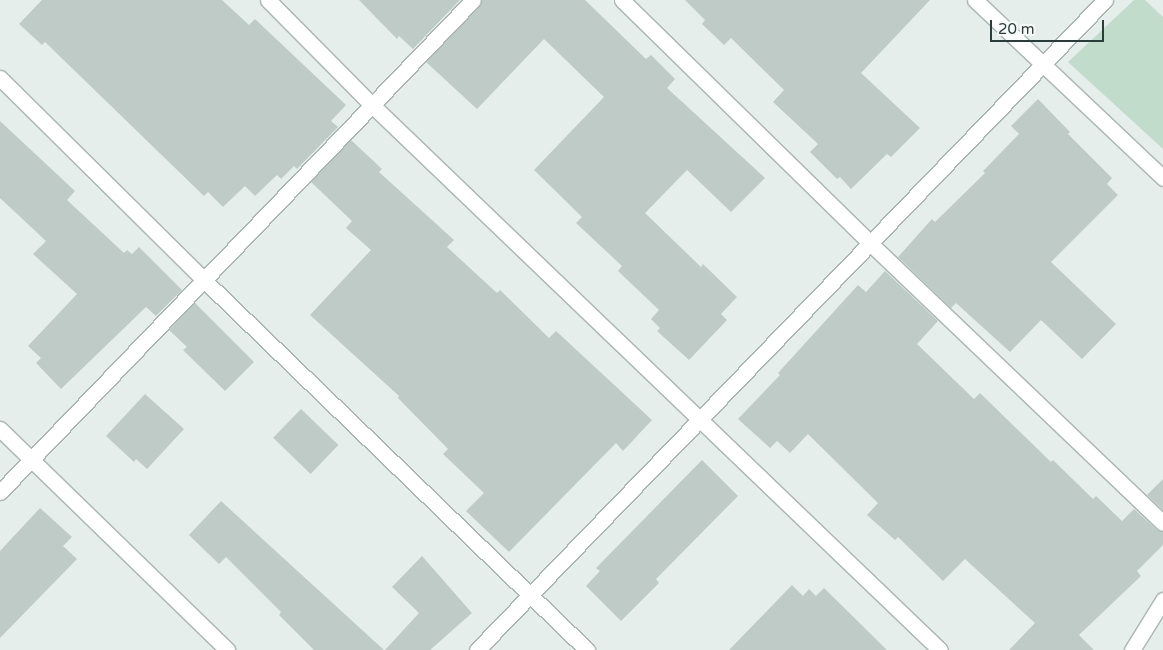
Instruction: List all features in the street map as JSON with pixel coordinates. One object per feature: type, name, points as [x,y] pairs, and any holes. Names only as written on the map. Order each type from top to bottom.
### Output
[{"type":"street","points":[[268,0],[372,105],[940,650]]},
{"type":"street","points":[[0,492],[473,0]]},
{"type":"street","points":[[622,0],[870,243],[1163,523]]},
{"type":"street","points":[[975,0],[1163,178]]},
{"type":"street","points":[[477,650],[1104,0]]},
{"type":"street","points":[[0,78],[204,280],[588,650]]},
{"type":"street","points":[[0,428],[227,650]]},
{"type":"street","points":[[1132,650],[1163,600]]},
{"type":"green space","points":[[1134,0],[1145,0],[1163,17],[1163,149],[1068,62]]},
{"type":"building","points":[[42,0],[222,0],[249,25],[255,19],[346,105],[331,121],[338,127],[297,169],[294,166],[281,179],[277,175],[255,196],[245,186],[223,207],[208,192],[204,196],[45,42],[42,45],[19,24]]},
{"type":"building","points":[[359,0],[460,0],[413,49],[399,36],[397,39]]},
{"type":"building","points":[[482,0],[585,0],[646,59],[651,55],[675,79],[667,88],[765,178],[731,212],[687,170],[645,213],[701,267],[703,264],[737,297],[721,314],[727,320],[689,360],[657,331],[660,328],[651,319],[659,310],[618,271],[622,266],[576,223],[582,217],[534,170],[604,97],[544,39],[477,109],[426,62],[480,6]]},
{"type":"building","points":[[685,0],[930,0],[861,73],[920,128],[891,157],[887,154],[851,189],[840,177],[837,179],[810,152],[818,144],[773,102],[784,90],[731,38],[724,45],[702,24],[705,20]]},
{"type":"building","points":[[1038,99],[1070,132],[1068,134],[1112,178],[1107,184],[1118,195],[1051,262],[1116,324],[1082,359],[1041,320],[1010,352],[956,303],[951,308],[898,257],[932,219],[935,222],[985,173],[983,171],[1019,134],[1011,126]]},
{"type":"building","points":[[0,121],[75,191],[67,200],[124,253],[127,250],[132,254],[139,247],[182,290],[156,316],[146,307],[61,389],[36,363],[41,358],[28,346],[77,294],[33,254],[46,241],[0,198]]},
{"type":"building","points":[[351,140],[382,169],[379,172],[454,240],[447,247],[497,293],[500,290],[549,338],[556,331],[652,420],[623,451],[616,443],[509,552],[466,511],[484,493],[443,454],[448,449],[398,398],[399,396],[310,315],[371,250],[346,228],[352,221],[311,182]]},
{"type":"building","points":[[885,271],[938,321],[917,344],[974,399],[980,393],[1051,462],[1053,460],[1093,499],[1096,496],[1122,521],[1134,509],[1157,530],[1163,532],[1163,545],[1137,571],[1141,576],[1079,635],[1094,650],[1009,650],[1035,623],[965,559],[943,581],[898,537],[895,540],[867,515],[878,503],[808,434],[790,453],[777,441],[770,448],[738,419],[780,375],[778,373],[858,285],[866,292]]},
{"type":"building","points":[[195,303],[254,362],[225,391],[183,350],[187,347],[169,330]]},
{"type":"building","points":[[145,394],[184,429],[147,469],[136,459],[134,462],[106,436]]},
{"type":"building","points":[[301,409],[338,445],[311,474],[273,438]]},
{"type":"building","points":[[702,460],[738,496],[656,579],[659,583],[621,621],[586,586],[600,571],[596,568]]},
{"type":"building","points":[[1163,479],[1163,510],[1147,495]]},
{"type":"building","points":[[221,501],[384,650],[314,650],[279,615],[281,612],[226,557],[219,564],[189,535]]},
{"type":"building","points":[[40,508],[72,537],[63,546],[77,559],[0,638],[0,551]]},
{"type":"building","points":[[422,556],[472,613],[430,650],[385,650],[419,613],[392,587]]},
{"type":"building","points":[[792,585],[803,596],[809,589],[816,596],[824,588],[887,650],[729,650]]}]
